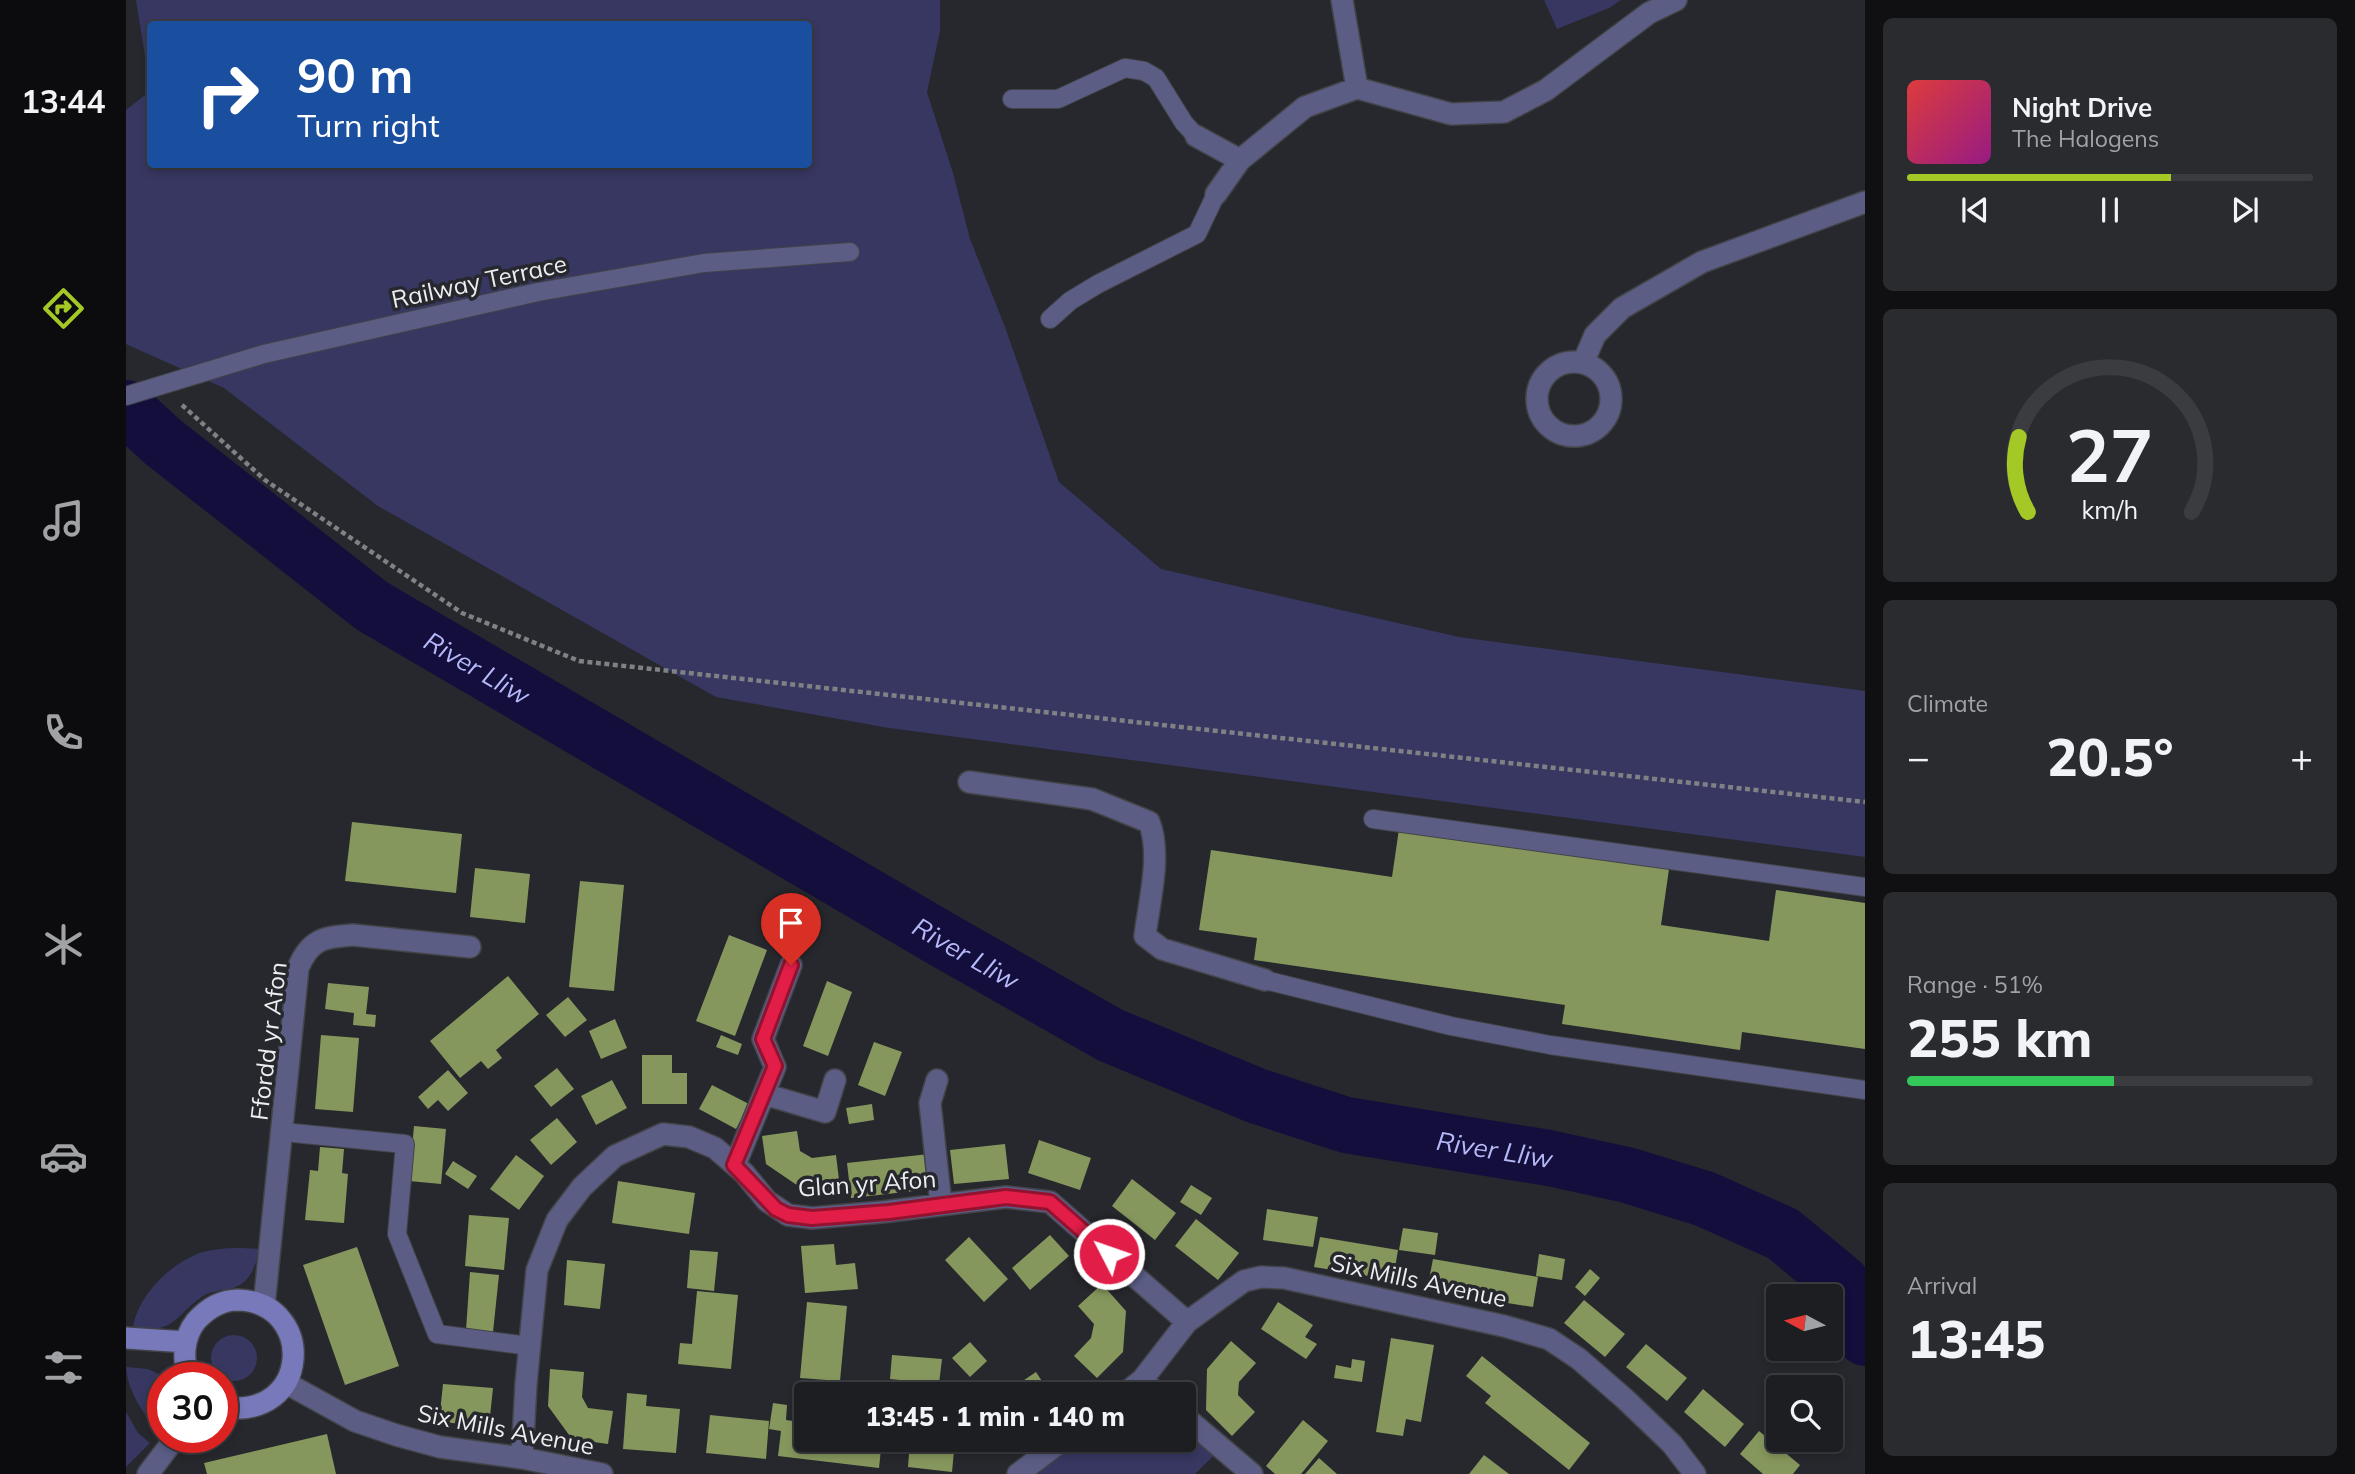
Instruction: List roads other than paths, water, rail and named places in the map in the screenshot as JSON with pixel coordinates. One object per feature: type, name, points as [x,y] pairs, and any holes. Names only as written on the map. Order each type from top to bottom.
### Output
[{"type":"street","points":[[1342,0],[1357,88]]},
{"type":"street","points":[[1216,194],[1240,160],[1305,107],[1357,88],[1451,114],[1504,112],[1546,90],[1649,13],[1676,0]]},
{"type":"street","points":[[1196,135],[1240,160]]},
{"type":"street","points":[[1583,363],[1595,335],[1622,308],[1702,262],[1865,202]]},
{"type":"street","points":[[969,782],[1092,799],[1149,822],[1154,834],[1154,861],[1145,936],[1162,949],[1265,980]]},
{"type":"street","name":"Ffordd yr Afon","points":[[264,1306],[298,968],[304,954],[316,941],[333,936],[353,935],[470,947]]},
{"type":"street","points":[[734,1165],[775,1066],[763,1039],[791,965]]},
{"type":"street","points":[[764,1094],[825,1112],[835,1080]]},
{"type":"street","points":[[937,1080],[930,1103],[941,1205]]},
{"type":"street","name":"Glan yr Afon","points":[[522,1458],[537,1270],[557,1220],[582,1187],[615,1156],[663,1134],[688,1137],[715,1148],[744,1173],[767,1201],[788,1215],[812,1218],[1006,1197],[1050,1202],[1187,1322]]},
{"type":"street","name":"Six Mills Avenue","points":[[1139,1382],[1187,1322],[1244,1281],[1273,1277],[1334,1288],[1549,1339],[1579,1359],[1672,1444],[1695,1474]]},
{"type":"street","points":[[186,1362],[186,1342],[192,1326],[216,1305],[232,1300],[248,1300],[264,1306],[278,1316],[289,1331],[293,1367],[286,1383],[274,1397],[257,1406],[238,1409]]},
{"type":"street","points":[[126,1338],[186,1342]]},
{"type":"street","name":"Six Mills Avenue","points":[[286,1383],[355,1421],[396,1435],[440,1447],[522,1458],[602,1474]]},
{"type":"street","points":[[1196,1426],[1252,1474]]},
{"type":"street","points":[[1018,1474],[1047,1452]]},
{"type":"street","points":[[148,1474],[164,1453]]},
{"type":"lane","points":[[1012,99],[1058,99],[1125,68],[1144,71],[1156,78],[1184,123],[1196,135]]},
{"type":"lane","points":[[1050,319],[1070,301],[1098,284],[1197,234],[1216,194]]},
{"type":"lane","name":"Railway Terrace","points":[[126,396],[264,354],[538,292],[704,262],[850,252]]},
{"type":"lane","points":[[1373,819],[1865,887]]},
{"type":"lane","points":[[1265,980],[1451,1026],[1550,1045],[1865,1090]]},
{"type":"lane","points":[[283,1132],[405,1144],[397,1234],[437,1334],[529,1346]]},
{"type":"waterway","name":"River Lliw","points":[[126,408],[163,442],[372,606],[1110,1035],[1257,1096],[1346,1125],[1549,1158],[1627,1175],[1705,1199],[1783,1234],[1841,1282],[1865,1338]]}]
